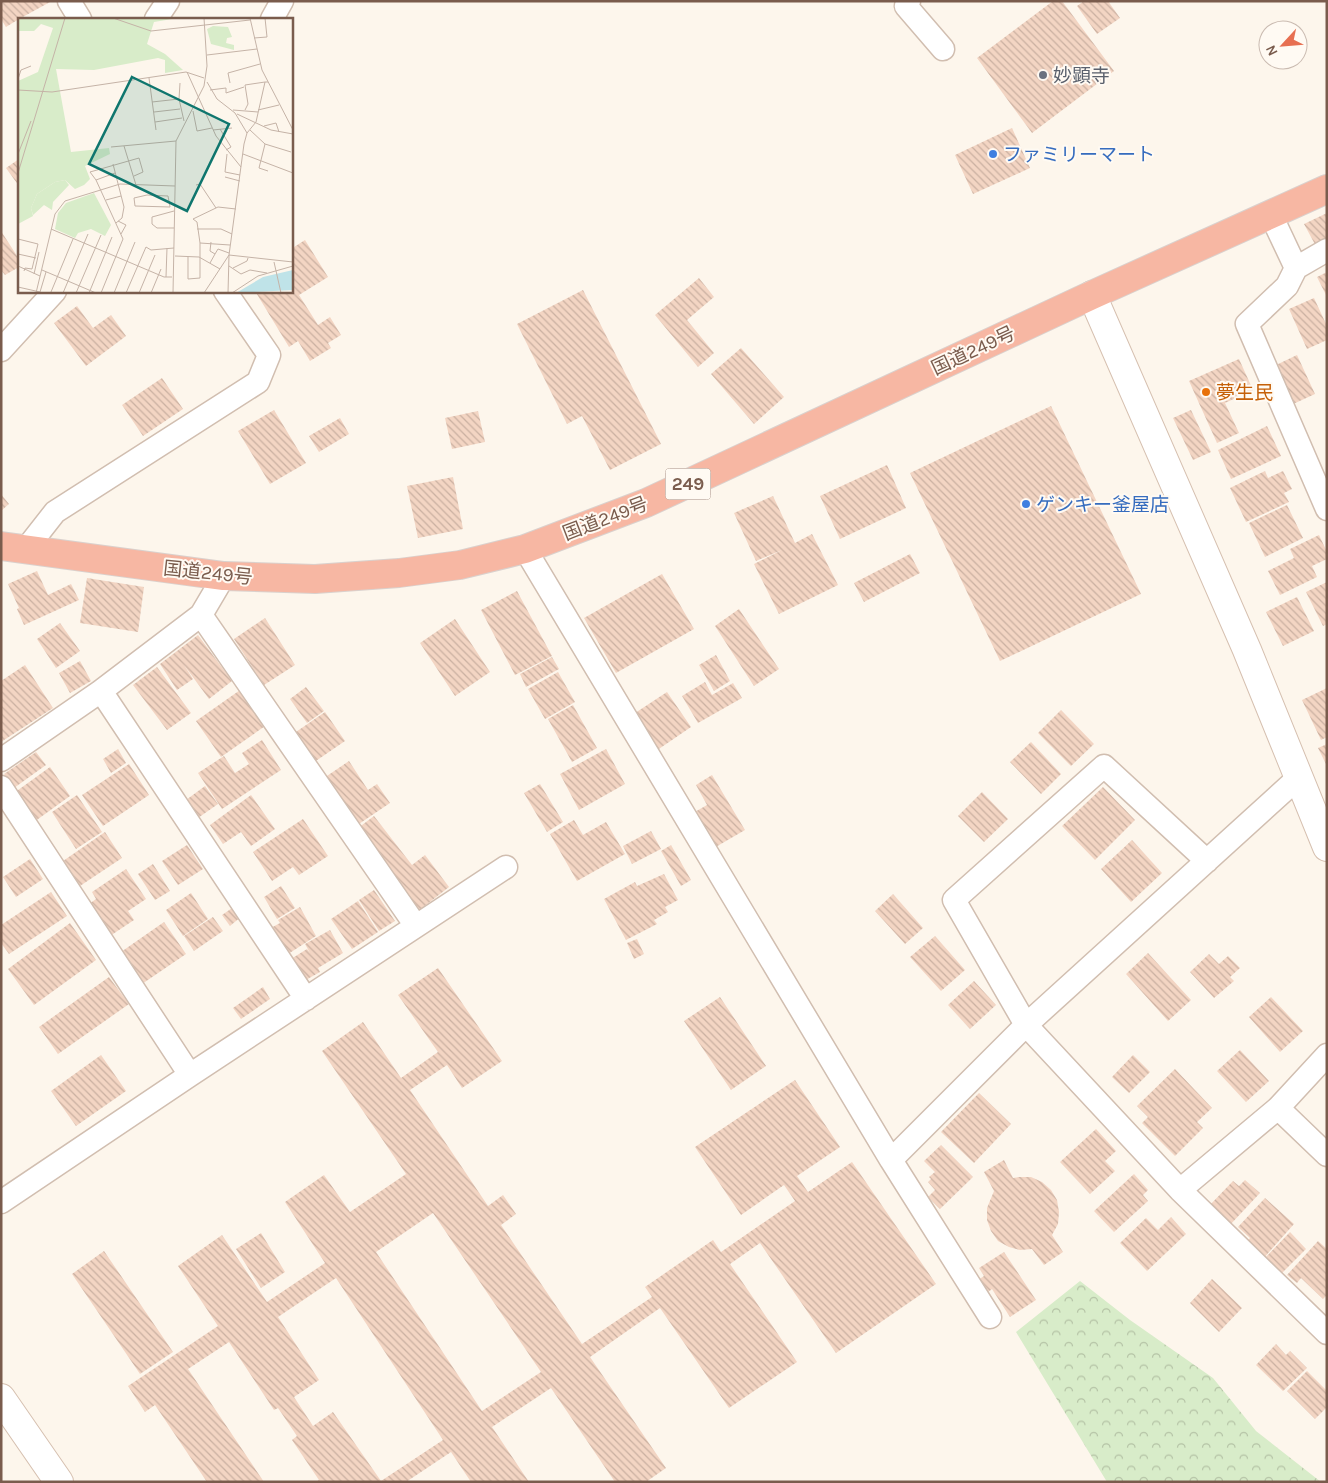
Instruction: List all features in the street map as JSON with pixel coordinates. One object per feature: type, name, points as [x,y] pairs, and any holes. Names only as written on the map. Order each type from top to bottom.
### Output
[{"type":"highway","name":"国道249号","points":[[14,547],[224,576],[315,579],[399,573],[460,565],[524,549],[646,503],[1092,295],[1327,189]]},
{"type":"street","points":[[69,1],[79,18]]},
{"type":"street","points":[[157,18],[168,1]]},
{"type":"street","points":[[273,18],[282,1]]},
{"type":"street","points":[[909,1],[906,6],[943,49]]},
{"type":"street","points":[[1270,215],[1296,268]]},
{"type":"street","points":[[1327,250],[1296,268],[1287,286],[1247,324],[1327,510]]},
{"type":"street","points":[[1,350],[54,292]]},
{"type":"street","points":[[14,547],[55,512],[258,382],[269,356],[226,292]]},
{"type":"street","points":[[1092,295],[1248,650],[1327,847]]},
{"type":"street","points":[[524,549],[890,1160],[990,1317]]},
{"type":"street","points":[[1,760],[101,691],[201,615],[224,576]]},
{"type":"street","points":[[201,615],[416,926]]},
{"type":"street","points":[[101,691],[306,999]]},
{"type":"street","points":[[1207,861],[1104,766],[954,900],[1026,1025],[1180,1190],[1327,1332]]},
{"type":"street","points":[[890,1160],[1026,1025],[1298,778]]},
{"type":"street","points":[[1,787],[190,1075]]},
{"type":"street","points":[[1,1202],[506,866]]},
{"type":"street","points":[[1180,1190],[1278,1108],[1327,1055]]},
{"type":"street","points":[[1278,1108],[1327,1155]]},
{"type":"street","points":[[1,1398],[59,1482]]},
{"type":"green space","points":[[1080,1281],[1130,1320],[1213,1378],[1256,1431],[1321,1482],[1107,1482],[1016,1332]]},
{"type":"building","points":[[1,1],[52,1],[18,18],[6,27],[1,19]]},
{"type":"building","points":[[1053,1],[1062,1],[1114,71],[1032,133],[977,58]]},
{"type":"building","points":[[1084,1],[1108,1],[1120,18],[1097,34],[1077,6]]},
{"type":"building","points":[[1012,128],[1030,168],[973,194],[955,155]]},
{"type":"building","points":[[18,160],[18,185],[6,168]]},
{"type":"building","points":[[1327,213],[1327,243],[1317,248],[1304,224]]},
{"type":"building","points":[[1,231],[18,257],[18,268],[5,275],[1,270]]},
{"type":"building","points":[[305,240],[328,277],[299,295],[318,325],[330,317],[341,335],[328,343],[331,348],[310,361],[298,341],[289,347],[256,292],[292,292],[292,248]]},
{"type":"building","points":[[1327,272],[1327,297],[1317,277]]},
{"type":"building","points":[[699,278],[714,297],[687,320],[714,353],[698,367],[655,315]]},
{"type":"building","points":[[583,290],[661,444],[610,470],[582,416],[567,424],[517,324]]},
{"type":"building","points":[[1314,298],[1327,326],[1327,340],[1307,349],[1289,309]]},
{"type":"building","points":[[77,306],[93,328],[111,315],[126,336],[86,366],[54,323]]},
{"type":"building","points":[[741,348],[784,397],[754,424],[711,374]]},
{"type":"building","points":[[1297,355],[1315,394],[1291,405],[1274,366]]},
{"type":"building","points":[[1239,359],[1253,390],[1225,403],[1239,433],[1217,443],[1189,381]]},
{"type":"building","points":[[162,378],[183,409],[143,436],[122,405]]},
{"type":"building","points":[[1051,406],[1141,594],[1000,661],[910,473]]},
{"type":"building","points":[[274,410],[306,463],[270,484],[238,431]]},
{"type":"building","points":[[1191,410],[1211,452],[1193,460],[1173,418]]},
{"type":"building","points":[[478,411],[485,442],[452,449],[445,418]]},
{"type":"building","points":[[340,418],[349,434],[319,452],[309,436]]},
{"type":"building","points":[[1267,426],[1281,456],[1231,479],[1218,450]]},
{"type":"building","points":[[887,465],[906,508],[840,539],[820,496]]},
{"type":"building","points":[[1265,471],[1268,478],[1283,471],[1292,489],[1284,493],[1289,502],[1246,522],[1230,488]]},
{"type":"building","points":[[453,477],[463,529],[418,538],[407,486]]},
{"type":"building","points":[[1,494],[9,504],[1,511]]},
{"type":"building","points":[[773,496],[795,543],[812,534],[838,585],[779,614],[754,564],[782,550],[756,561],[734,513]]},
{"type":"building","points":[[1287,505],[1303,538],[1265,557],[1249,523]]},
{"type":"building","points":[[1319,535],[1327,552],[1327,559],[1312,566],[1317,577],[1280,595],[1268,571],[1294,558],[1290,549]]},
{"type":"building","points":[[910,554],[920,573],[864,602],[854,583]]},
{"type":"building","points":[[37,571],[48,595],[71,584],[79,600],[24,625],[17,609],[19,608],[8,584]]},
{"type":"building","points":[[662,574],[694,629],[616,673],[584,618]]},
{"type":"building","points":[[87,578],[144,587],[138,632],[80,623]]},
{"type":"building","points":[[1327,582],[1327,624],[1323,626],[1306,592]]},
{"type":"building","points":[[517,591],[552,656],[515,675],[481,610]]},
{"type":"building","points":[[1297,597],[1314,631],[1283,646],[1266,612]]},
{"type":"building","points":[[739,609],[779,669],[754,686],[715,626]]},
{"type":"building","points":[[265,618],[295,665],[264,685],[234,639]]},
{"type":"building","points":[[455,619],[490,672],[455,696],[420,643]]},
{"type":"building","points":[[60,623],[80,651],[56,668],[37,639]]},
{"type":"building","points":[[198,635],[232,681],[209,699],[184,665],[193,679],[177,690],[160,664]]},
{"type":"building","points":[[716,655],[730,681],[714,691],[699,665]]},
{"type":"building","points":[[552,657],[559,669],[526,687],[520,674]]},
{"type":"building","points":[[80,661],[91,681],[70,693],[59,673]]},
{"type":"building","points":[[25,665],[53,708],[1,742],[1,681]]},
{"type":"building","points":[[157,667],[191,713],[167,730],[133,685]]},
{"type":"building","points":[[558,672],[575,702],[545,719],[528,689]]},
{"type":"building","points":[[705,682],[712,695],[733,683],[742,698],[698,723],[682,696]]},
{"type":"building","points":[[306,687],[324,711],[307,723],[290,699]]},
{"type":"building","points":[[243,688],[268,724],[221,757],[196,721]]},
{"type":"building","points":[[1327,688],[1327,737],[1321,740],[1302,700]]},
{"type":"building","points":[[667,692],[691,727],[653,753],[629,717]]},
{"type":"building","points":[[573,705],[597,748],[572,762],[548,719]]},
{"type":"building","points":[[1061,710],[1094,744],[1071,766],[1038,733]]},
{"type":"building","points":[[325,712],[345,741],[310,765],[290,736]]},
{"type":"building","points":[[262,740],[281,770],[222,809],[198,773],[224,756],[235,773],[249,764],[242,753]]},
{"type":"building","points":[[1031,742],[1061,774],[1041,794],[1010,762]]},
{"type":"building","points":[[1327,744],[1327,766],[1318,748]]},
{"type":"building","points":[[118,749],[126,763],[111,773],[103,759]]},
{"type":"building","points":[[606,749],[625,784],[579,810],[560,774]]},
{"type":"building","points":[[36,752],[46,765],[14,788],[4,774]]},
{"type":"building","points":[[349,761],[368,790],[377,784],[390,803],[353,828],[321,780]]},
{"type":"building","points":[[129,764],[149,795],[103,826],[82,795]]},
{"type":"building","points":[[50,767],[70,796],[34,822],[14,793]]},
{"type":"building","points":[[712,775],[745,830],[714,848],[693,813],[707,805],[696,785]]},
{"type":"building","points":[[540,784],[563,822],[547,832],[524,793]]},
{"type":"building","points":[[205,786],[218,804],[198,818],[186,800]]},
{"type":"building","points":[[1103,787],[1135,820],[1095,860],[1062,826]]},
{"type":"building","points":[[982,792],[1008,819],[984,842],[958,816]]},
{"type":"building","points":[[77,795],[102,832],[76,849],[52,812]]},
{"type":"building","points":[[251,795],[275,829],[251,846],[241,832],[223,844],[210,825]]},
{"type":"building","points":[[374,816],[412,865],[425,855],[449,887],[417,912],[354,831]]},
{"type":"building","points":[[303,819],[328,856],[299,875],[293,867],[272,881],[253,852]]},
{"type":"building","points":[[574,820],[583,835],[606,822],[625,854],[577,881],[550,834]]},
{"type":"building","points":[[651,831],[661,849],[632,864],[623,846]]},
{"type":"building","points":[[105,832],[122,858],[80,886],[63,861]]},
{"type":"building","points":[[1132,840],[1162,873],[1131,902],[1101,869]]},
{"type":"building","points":[[187,845],[203,869],[178,885],[162,861]]},
{"type":"building","points":[[671,845],[691,880],[681,886],[661,851]]},
{"type":"building","points":[[30,859],[43,879],[16,897],[3,877]]},
{"type":"building","points":[[153,864],[170,891],[155,900],[138,874]]},
{"type":"building","points":[[126,869],[146,899],[128,911],[134,920],[110,936],[89,904],[96,899],[92,892]]},
{"type":"building","points":[[664,874],[678,900],[665,907],[668,912],[654,920],[657,924],[626,940],[604,899],[635,882],[637,886]]},
{"type":"building","points":[[281,886],[295,908],[277,919],[264,897]]},
{"type":"building","points":[[374,890],[395,921],[379,931],[359,900]]},
{"type":"building","points":[[51,892],[67,916],[9,954],[1,943],[1,925]]},
{"type":"building","points":[[191,893],[208,919],[183,936],[166,910]]},
{"type":"building","points":[[893,894],[923,928],[905,944],[875,911]]},
{"type":"building","points":[[358,901],[378,932],[352,949],[331,919]]},
{"type":"building","points":[[235,906],[242,916],[230,926],[222,915]]},
{"type":"building","points":[[300,907],[316,936],[285,956],[269,929],[280,923],[278,920]]},
{"type":"building","points":[[213,917],[223,931],[194,951],[184,936]]},
{"type":"building","points":[[164,922],[186,954],[142,984],[121,952]]},
{"type":"building","points":[[70,923],[96,960],[34,1005],[8,969]]},
{"type":"building","points":[[330,930],[343,953],[318,968],[320,972],[304,981],[291,959],[307,949],[310,953],[305,944]]},
{"type":"building","points":[[935,936],[965,970],[941,991],[910,957]]},
{"type":"building","points":[[637,939],[644,954],[634,959],[627,943]]},
{"type":"building","points":[[1148,953],[1191,1000],[1168,1021],[1126,974]]},
{"type":"building","points":[[1209,954],[1219,964],[1228,956],[1240,968],[1230,977],[1234,981],[1214,998],[1190,972]]},
{"type":"building","points":[[438,968],[502,1061],[462,1088],[447,1065],[410,1090],[488,1206],[503,1195],[516,1214],[501,1225],[582,1344],[652,1297],[645,1287],[713,1240],[721,1252],[795,1201],[784,1185],[741,1215],[695,1147],[795,1080],[840,1147],[797,1176],[808,1192],[852,1162],[936,1284],[836,1353],[760,1243],[730,1264],[797,1362],[729,1408],[660,1308],[590,1357],[666,1468],[646,1482],[615,1482],[551,1388],[492,1427],[529,1482],[471,1482],[451,1452],[406,1482],[316,1482],[319,1480],[292,1440],[297,1436],[278,1408],[274,1410],[229,1342],[188,1369],[264,1482],[207,1482],[155,1405],[145,1412],[128,1386],[218,1326],[178,1266],[222,1235],[267,1302],[325,1263],[285,1202],[324,1175],[350,1212],[406,1174],[322,1051],[363,1022],[401,1078],[438,1052],[398,995]],"holes":[[[433,1213],[541,1372],[482,1411],[376,1252]],[[336,1278],[443,1440],[381,1481],[333,1412],[313,1426],[294,1397],[319,1380],[278,1317]]]},
{"type":"building","points":[[109,977],[129,1004],[58,1054],[39,1027]]},
{"type":"building","points":[[974,981],[996,1005],[970,1029],[948,1005]]},
{"type":"building","points":[[263,987],[270,999],[241,1019],[233,1008]]},
{"type":"building","points":[[720,997],[766,1066],[731,1090],[684,1021]]},
{"type":"building","points":[[1271,997],[1303,1031],[1280,1052],[1249,1017]]},
{"type":"building","points":[[1240,1050],[1269,1081],[1246,1102],[1217,1071]]},
{"type":"building","points":[[101,1055],[126,1091],[76,1126],[51,1091]]},
{"type":"building","points":[[1133,1055],[1150,1072],[1129,1093],[1112,1077]]},
{"type":"building","points":[[1175,1069],[1212,1108],[1197,1122],[1203,1128],[1175,1156],[1142,1123],[1148,1117],[1137,1106]]},
{"type":"building","points":[[979,1093],[1011,1124],[974,1163],[941,1132]]},
{"type":"building","points":[[1096,1129],[1116,1151],[1105,1161],[1115,1171],[1090,1194],[1060,1162]]},
{"type":"building","points":[[941,1145],[973,1177],[940,1209],[928,1197],[935,1190],[928,1182],[931,1179],[929,1177],[935,1172],[924,1161]]},
{"type":"building","points":[[1004,1160],[1013,1178],[1031,1177],[1042,1182],[1051,1190],[1057,1200],[1058,1224],[1052,1235],[1063,1252],[1044,1265],[1032,1249],[1020,1250],[1009,1247],[998,1241],[991,1231],[987,1220],[987,1208],[994,1191],[984,1172]]},
{"type":"building","points":[[1134,1174],[1148,1190],[1143,1195],[1148,1201],[1114,1232],[1094,1211]]},
{"type":"building","points":[[1245,1180],[1260,1193],[1229,1226],[1208,1207],[1233,1181],[1239,1186]]},
{"type":"building","points":[[1265,1198],[1294,1224],[1263,1259],[1246,1243],[1250,1238],[1238,1227]]},
{"type":"building","points":[[1171,1217],[1186,1234],[1147,1271],[1120,1243],[1146,1218],[1158,1230]]},
{"type":"building","points":[[1290,1232],[1306,1249],[1278,1277],[1262,1261]]},
{"type":"building","points":[[261,1233],[285,1272],[261,1288],[236,1249]]},
{"type":"building","points":[[1318,1241],[1327,1249],[1327,1295],[1323,1299],[1301,1278],[1297,1283],[1287,1275]]},
{"type":"building","points":[[104,1251],[173,1352],[140,1374],[72,1274]]},
{"type":"building","points":[[1004,1252],[1036,1300],[1010,1317],[992,1289],[987,1293],[978,1280],[984,1276],[979,1268]]},
{"type":"building","points":[[1212,1279],[1242,1308],[1219,1332],[1190,1303]]},
{"type":"building","points":[[1276,1344],[1286,1355],[1290,1351],[1307,1368],[1283,1391],[1256,1365]]},
{"type":"building","points":[[1307,1371],[1327,1391],[1327,1407],[1315,1419],[1287,1391]]},
{"type":"place","name":"妙顕寺","points":[[1043,75]]},
{"type":"place","name":"ファミリーマート","points":[[993,154]]},
{"type":"place","name":"夢生民","points":[[1206,392]]},
{"type":"place","name":"ゲンキー釜屋店","points":[[1026,504]]}]
